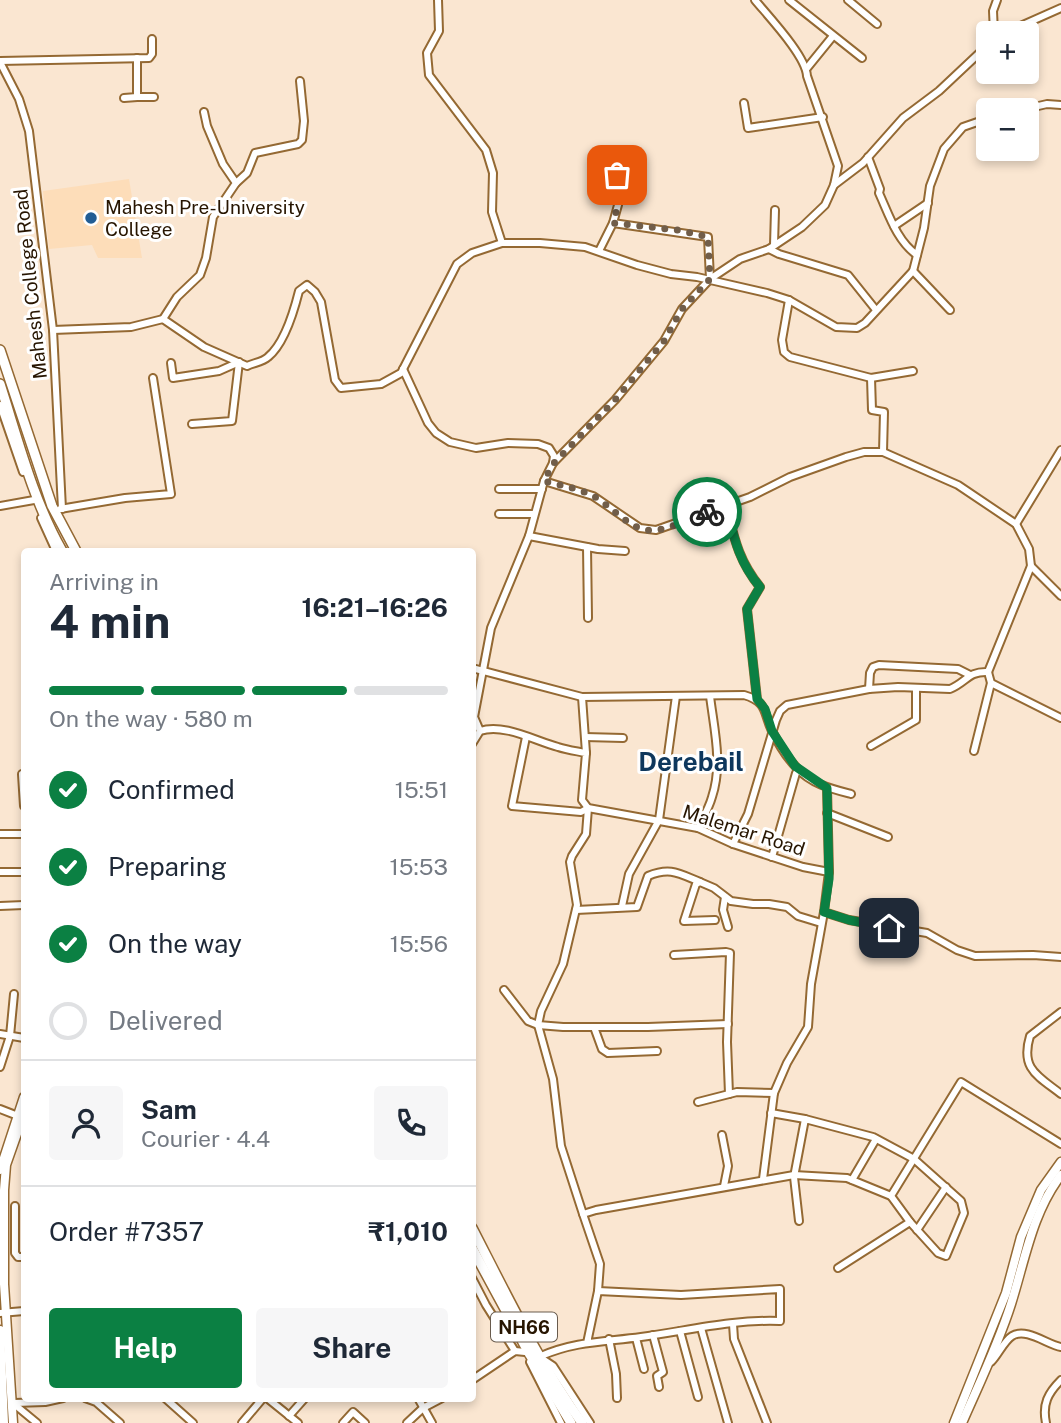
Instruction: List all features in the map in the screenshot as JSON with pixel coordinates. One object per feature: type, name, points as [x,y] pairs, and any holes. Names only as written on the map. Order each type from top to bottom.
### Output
[{"type":"highway","points":[[0,350],[58,510],[75,548]]},
{"type":"highway","points":[[0,384],[34,489],[60,548]]},
{"type":"highway","name":"NH66","points":[[476,1236],[533,1354],[582,1423]]},
{"type":"highway","name":"NH66","points":[[476,1255],[571,1423]]},
{"type":"main road","points":[[0,1171],[21,1115]]},
{"type":"main road","points":[[13,1423],[3,1313],[4,1207],[6,1165],[21,1115]]},
{"type":"main road","points":[[962,1423],[988,1365],[1021,1237],[1041,1190],[1061,1162]]},
{"type":"main road","points":[[954,1423],[995,1334],[1035,1223],[1061,1175]]},
{"type":"main road","points":[[0,1330],[4,1423]]},
{"type":"street","points":[[438,0],[439,32],[428,53],[429,75],[486,150],[493,173],[492,212],[502,243]]},
{"type":"street","points":[[476,705],[491,628],[529,536],[544,481],[553,464],[615,400],[664,341],[682,309],[710,279],[740,259],[771,247],[802,227],[825,205],[834,185],[838,166],[807,68],[784,33],[755,0]]},
{"type":"street","points":[[789,0],[862,58]]},
{"type":"street","points":[[848,0],[877,24]]},
{"type":"street","points":[[993,21],[993,11],[997,0]]},
{"type":"street","points":[[1032,21],[1061,8]]},
{"type":"street","points":[[807,68],[833,36]]},
{"type":"street","points":[[0,62],[138,58],[151,56],[152,39]]},
{"type":"street","points":[[834,185],[868,157],[903,118],[939,91],[976,56]]},
{"type":"street","points":[[137,97],[138,58]]},
{"type":"street","name":"Mahesh College Road","points":[[0,62],[19,99],[29,131],[53,330],[58,510]]},
{"type":"street","points":[[53,330],[131,327],[163,319],[177,297],[200,275],[206,258],[213,217],[236,183],[247,173],[255,153],[298,144],[302,140],[304,121],[300,80]]},
{"type":"street","points":[[124,97],[154,97]]},
{"type":"street","points":[[744,103],[748,128],[823,117]]},
{"type":"street","points":[[1039,106],[1061,105]]},
{"type":"street","points":[[204,112],[223,164],[236,183]]},
{"type":"street","points":[[163,319],[205,347],[247,366],[267,359],[276,348],[293,313],[299,291],[307,285],[321,302],[335,380],[341,388],[381,384],[393,380],[403,369],[457,264],[472,253],[502,243],[540,243],[585,247],[671,274],[710,279],[767,292],[789,300],[831,326],[843,329],[862,326],[913,271],[930,186],[944,149],[963,127],[976,122]]},
{"type":"street","points":[[868,157],[880,189],[879,193],[894,226],[907,248],[917,255]]},
{"type":"street","points":[[599,251],[613,223],[618,205],[617,175]]},
{"type":"street","points":[[894,226],[928,203]]},
{"type":"street","points":[[771,247],[775,210]]},
{"type":"street","points":[[613,223],[677,230],[708,237],[710,279]]},
{"type":"street","points":[[771,247],[779,254],[848,275],[876,310]]},
{"type":"street","points":[[913,271],[950,310]]},
{"type":"street","points":[[789,300],[783,333],[784,352],[790,357],[871,378],[913,371]]},
{"type":"street","points":[[171,363],[173,378],[219,371],[239,362]]},
{"type":"street","points":[[192,424],[232,421],[239,362]]},
{"type":"street","points":[[403,369],[428,423],[436,433],[450,442],[475,448],[508,443],[538,443],[553,453],[553,464]]},
{"type":"street","points":[[58,510],[125,498],[171,494],[153,378]]},
{"type":"street","points":[[871,378],[872,411],[884,412],[883,452]]},
{"type":"street","points":[[0,405],[34,500],[55,548]]},
{"type":"street","points":[[1016,524],[1061,449]]},
{"type":"street","points":[[544,481],[593,496],[630,522],[648,530],[665,527],[750,497],[790,477],[846,457],[874,451],[883,452],[958,485],[1016,524],[1029,549],[1031,566],[988,672],[991,683],[974,751]]},
{"type":"street","points":[[499,489],[542,489]]},
{"type":"street","points":[[0,506],[34,500]]},
{"type":"street","points":[[726,505],[738,553],[760,587],[747,609],[757,699],[765,709],[772,731],[799,771],[827,788],[851,794]]},
{"type":"street","points":[[499,514],[534,514]]},
{"type":"street","points":[[529,536],[625,551]]},
{"type":"street","points":[[587,547],[588,618]]},
{"type":"street","points":[[1031,566],[1061,596]]},
{"type":"street","points":[[869,689],[870,673],[873,667],[879,666],[958,668],[970,675]]},
{"type":"street","points":[[476,668],[582,697],[744,695],[757,699]]},
{"type":"street","points":[[733,844],[748,814],[780,710],[787,705],[869,689],[950,689],[958,686],[970,675],[988,672]]},
{"type":"street","points":[[991,683],[1061,718]]},
{"type":"street","points":[[872,746],[916,720],[916,688]]},
{"type":"street","points":[[622,906],[629,874],[659,820],[676,696]]},
{"type":"street","points":[[698,828],[715,786],[718,754],[710,696]]},
{"type":"street","points":[[582,697],[586,753],[582,800],[588,808],[586,834],[570,862],[577,905],[563,964],[541,1011],[538,1025],[553,1079],[561,1146],[600,1264],[598,1291],[587,1343]]},
{"type":"street","points":[[476,722],[480,731]]},
{"type":"street","points":[[480,731],[500,730],[559,748],[586,753]]},
{"type":"street","points":[[476,738],[480,731]]},
{"type":"street","name":"Malemar Road","points":[[526,737],[512,806],[581,812],[588,808],[698,828],[733,844],[803,867],[829,872]]},
{"type":"street","points":[[584,737],[623,738]]},
{"type":"street","points":[[772,857],[796,773]]},
{"type":"street","points":[[762,1179],[774,1093],[787,1063],[807,1031],[811,984],[829,872],[827,788]]},
{"type":"street","points":[[827,813],[888,836]]},
{"type":"street","points":[[0,834],[21,834]]},
{"type":"street","points":[[576,910],[637,907],[648,876],[671,870],[700,882],[731,901],[787,907],[798,915],[821,923]]},
{"type":"street","points":[[0,872],[21,872]]},
{"type":"street","points":[[700,882],[696,884],[691,895],[684,921],[715,920]]},
{"type":"street","points":[[725,897],[723,910],[727,927]]},
{"type":"street","points":[[0,906],[21,905]]},
{"type":"street","points":[[824,912],[849,920],[927,933],[957,950],[975,956],[1061,957]]},
{"type":"street","points":[[674,955],[730,953],[729,1094]]},
{"type":"street","points":[[504,990],[528,1021],[538,1025],[594,1027],[728,1024]]},
{"type":"street","points":[[0,1068],[10,1036],[14,994]]},
{"type":"street","points":[[1061,1012],[1030,1036],[1026,1056],[1030,1069],[1061,1094]]},
{"type":"street","points":[[594,1027],[602,1049],[608,1053],[657,1051]]},
{"type":"street","points":[[0,1034],[21,1038]]},
{"type":"street","points":[[891,1196],[961,1082],[1061,1144]]},
{"type":"street","points":[[698,1102],[737,1092],[774,1093]]},
{"type":"street","points":[[0,1109],[21,1115]]},
{"type":"street","points":[[583,1214],[762,1179],[810,1174],[852,1180],[891,1196],[916,1230],[938,1253],[946,1256],[964,1213],[961,1201],[914,1159],[876,1139],[805,1119],[771,1113]]},
{"type":"street","points":[[799,1222],[794,1175],[805,1119]]},
{"type":"street","points":[[722,1135],[728,1166],[724,1186]]},
{"type":"street","points":[[852,1180],[876,1139]]},
{"type":"street","points":[[916,1230],[946,1187]]},
{"type":"street","points":[[15,1206],[15,1253],[21,1257]]},
{"type":"street","points":[[4,1207],[21,1206]]},
{"type":"street","points":[[838,1268],[910,1222]]},
{"type":"street","points":[[476,1286],[515,1351]]},
{"type":"street","points":[[533,1354],[609,1339],[636,1338],[757,1320],[780,1321],[780,1289],[681,1295],[598,1291]]},
{"type":"street","points":[[3,1313],[21,1311]]},
{"type":"street","points":[[733,1324],[734,1339],[767,1423]]},
{"type":"street","points":[[701,1328],[728,1423]]},
{"type":"street","points":[[680,1331],[698,1397]]},
{"type":"street","points":[[988,1365],[1012,1336],[1018,1334],[1034,1336],[1061,1347]]},
{"type":"street","points":[[653,1335],[663,1372],[657,1376],[660,1387]]},
{"type":"street","points":[[636,1338],[644,1369]]},
{"type":"street","points":[[609,1339],[617,1398]]},
{"type":"street","points":[[476,1377],[515,1351],[533,1354],[553,1366],[590,1423]]},
{"type":"street","points":[[533,1354],[561,1423]]},
{"type":"street","points":[[1046,1423],[1045,1405],[1049,1393],[1061,1380]]},
{"type":"street","points":[[13,1403],[45,1402]]},
{"type":"street","points":[[96,1402],[120,1423]]},
{"type":"street","points":[[169,1402],[193,1423]]},
{"type":"street","points":[[242,1423],[259,1402]]},
{"type":"street","points":[[266,1402],[298,1423]]},
{"type":"street","points":[[289,1416],[301,1402]]},
{"type":"street","points":[[420,1402],[432,1423]]},
{"type":"street","points":[[407,1423],[423,1408],[434,1402]]},
{"type":"street","points":[[13,1403],[37,1423]]},
{"type":"street","points":[[343,1423],[352,1412],[365,1423]]},
{"type":"shaded area","name":"Mahesh Pre-University College","points":[[129,179],[142,258],[98,258],[92,245],[49,249],[43,191]]},
{"type":"way so far","points":[[617,175],[618,205],[613,223],[677,230],[708,237],[710,279],[682,309],[664,341],[615,400],[553,464],[544,481],[593,496],[620,516],[648,530],[656,530],[707,512]]},
{"type":"place","name":"Mahesh Pre-University College","points":[[91,218]]},
{"type":"district","name":"Derebail","points":[[691,761]]},
{"type":"route","points":[[707,512],[726,505],[738,553],[760,587],[747,609],[757,699],[765,709],[772,731],[795,766],[827,788],[829,879],[824,912],[889,928]]}]
